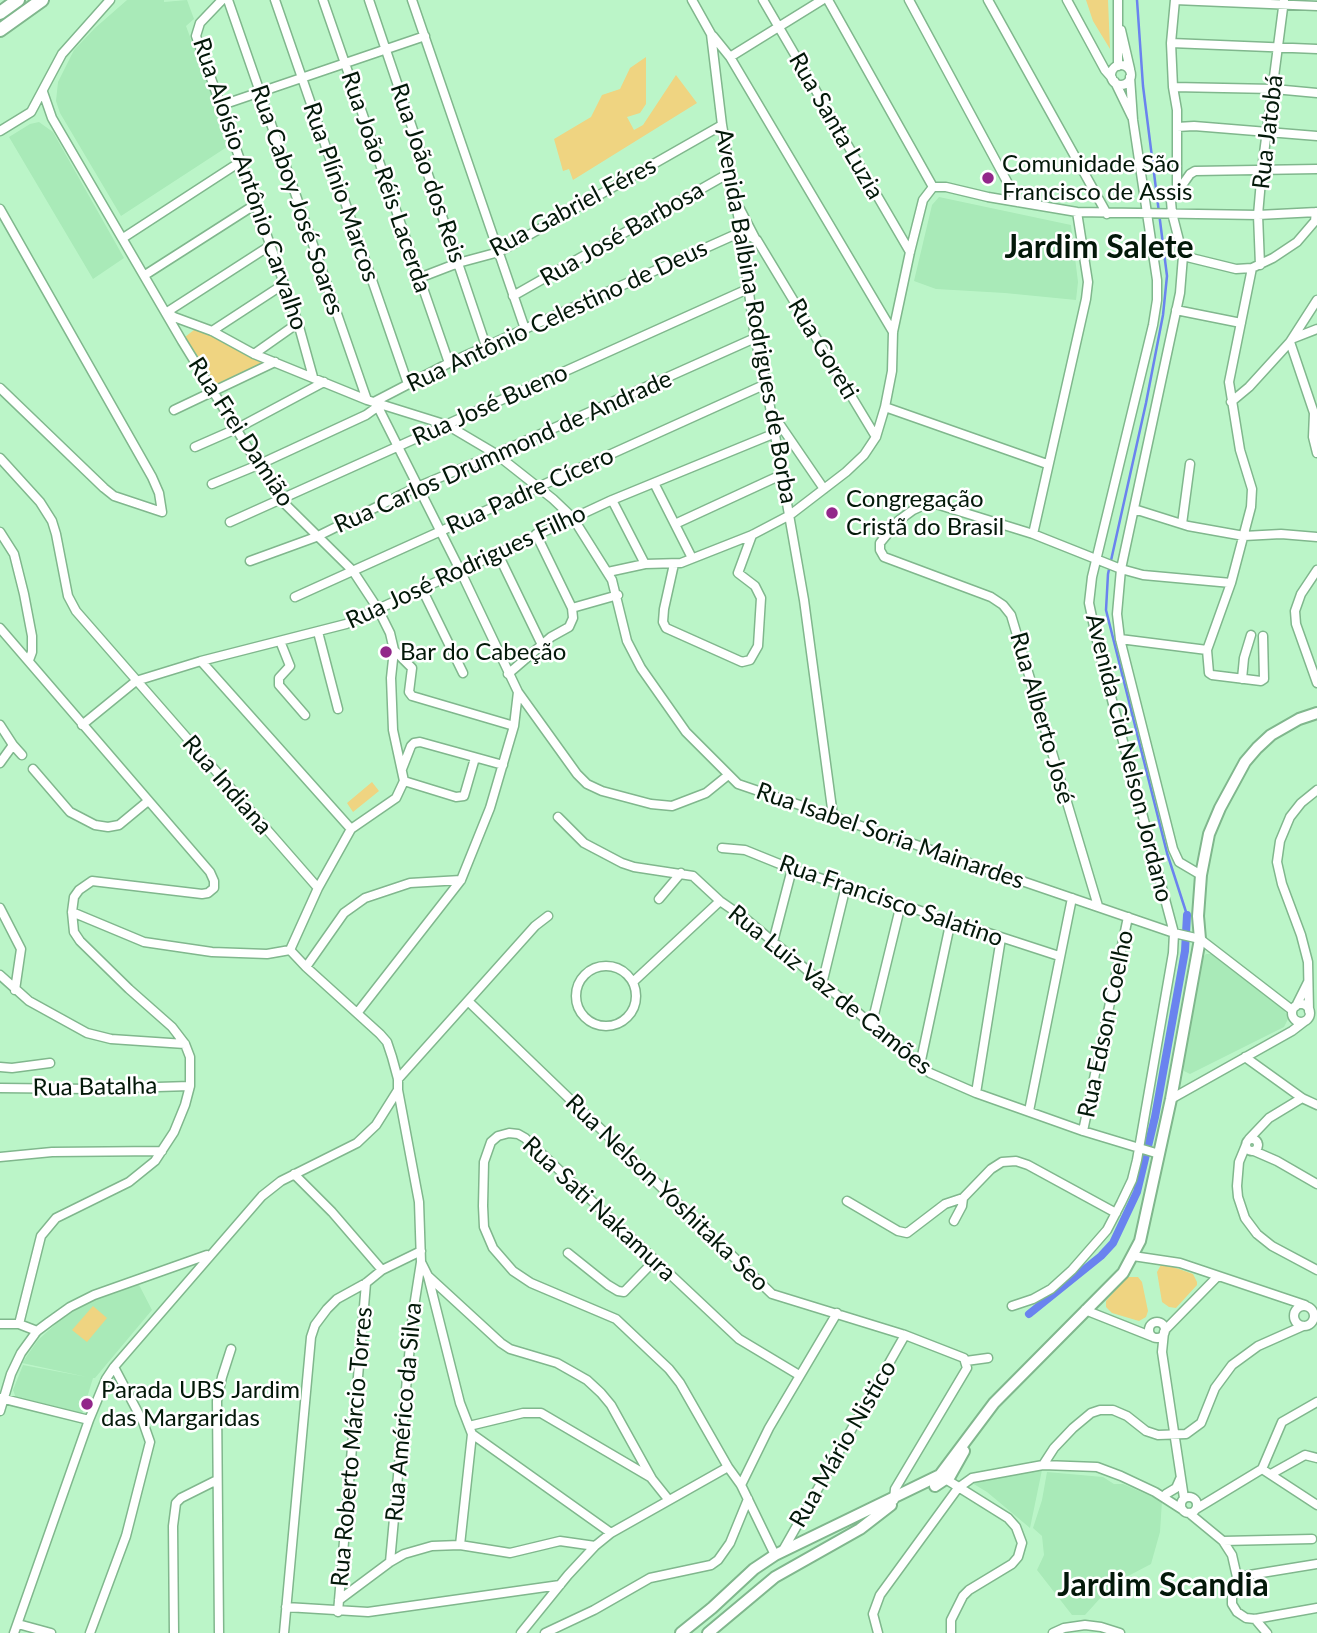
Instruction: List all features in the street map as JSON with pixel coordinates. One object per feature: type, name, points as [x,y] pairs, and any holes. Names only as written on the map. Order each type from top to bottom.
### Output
[{"type":"highway","points":[[0,30],[42,0]]},
{"type":"highway","points":[[0,13],[13,2]]},
{"type":"main road","name":"Avenida Cid Nelson Jordano","points":[[943,1478],[994,1403],[1124,1273],[1133,1256],[1140,1241],[1148,1151],[1171,1099],[1196,937],[1201,875],[1212,825],[1245,762],[1272,735],[1298,719],[1317,713]]},
{"type":"main road","points":[[681,1633],[703,1617],[754,1569],[778,1553],[943,1478]]},
{"type":"main road","points":[[708,1633],[775,1577],[860,1530],[894,1501]]},
{"type":"main road","points":[[854,1517],[862,1522],[860,1530]]},
{"type":"street","points":[[0,131],[31,112],[66,47],[110,0]]},
{"type":"street","name":"Rua Aloísio Antônio Carvalho","points":[[222,0],[196,31],[298,323],[313,377]]},
{"type":"street","name":"Rua Caboy José Soares","points":[[228,0],[375,403],[460,570],[518,692],[577,774],[587,784],[602,791],[651,804],[672,806],[706,793],[727,776]]},
{"type":"street","name":"Rua Plínio Marcos","points":[[275,0],[408,384]]},
{"type":"street","name":"Rua João Réis Lacerda","points":[[323,0],[449,363]]},
{"type":"street","name":"Rua João dos Reis","points":[[369,0],[486,346]]},
{"type":"street","points":[[412,0],[525,329]]},
{"type":"street","name":"Avenida Balbina Rodrigues de Borba","points":[[692,0],[711,34],[722,125],[750,288],[755,338],[790,515],[863,455],[876,438],[892,371],[893,332],[910,252],[923,200],[933,187]]},
{"type":"street","name":"Rua Santa Luzia","points":[[763,0],[910,252]]},
{"type":"street","points":[[730,57],[822,0]]},
{"type":"street","points":[[828,0],[933,187],[946,187],[1077,212],[1107,214],[1258,215],[1317,212],[1315,221],[1297,242],[1256,266],[1236,268],[1183,256]]},
{"type":"street","points":[[909,0],[1018,202]]},
{"type":"street","points":[[988,0],[1107,214]]},
{"type":"street","name":"Avenida Cid Nelson Jordano","points":[[1067,0],[1133,120],[1160,213],[1183,256],[1176,310],[1119,568],[1117,603],[1120,639],[1176,858],[1184,866],[1201,875]]},
{"type":"street","name":"Avenida Cid Nelson Jordano","points":[[1117,66],[1118,0]]},
{"type":"street","points":[[1177,191],[1177,110],[1171,43],[1175,0],[1317,6]]},
{"type":"street","name":"Rua Jatobá","points":[[1207,650],[1231,583],[1251,507],[1252,489],[1240,450],[1231,402],[1230,370],[1256,266],[1262,169],[1284,3]]},
{"type":"street","name":"Avenida Cid Nelson Jordano","points":[[1119,20],[1130,74],[1133,120]]},
{"type":"street","points":[[711,34],[730,57],[893,332]]},
{"type":"street","points":[[222,105],[425,36]]},
{"type":"street","points":[[1171,43],[1317,49]]},
{"type":"street","points":[[1098,58],[1117,66],[1125,66],[1130,74],[1124,84],[1113,80],[1112,71],[1117,66]]},
{"type":"street","points":[[1173,87],[1274,89],[1317,93]]},
{"type":"street","name":"Rua Frei Damião","points":[[43,92],[49,111],[122,238],[258,465],[281,500],[316,537],[354,571],[378,609],[390,633],[394,649]]},
{"type":"street","points":[[31,112],[49,111]]},
{"type":"street","name":"Rua Gabriel Féres","points":[[419,278],[458,262],[499,251],[722,125]]},
{"type":"street","points":[[1177,127],[1317,136]]},
{"type":"street","points":[[122,238],[240,162]]},
{"type":"street","points":[[1177,191],[1195,171],[1317,169]]},
{"type":"street","name":"Rua José Barbosa","points":[[513,296],[731,172]]},
{"type":"street","name":"Avenida Cid Nelson Jordano","points":[[1012,1306],[1051,1289],[1072,1270],[1107,1230],[1148,1151],[1177,934],[1093,629],[1089,603],[1153,325],[1157,300],[1160,213],[1177,191]]},
{"type":"street","name":"Rua Goreti","points":[[736,201],[876,438]]},
{"type":"street","points":[[145,275],[257,204]]},
{"type":"street","points":[[0,209],[152,477],[159,493],[162,512],[114,496],[0,388]]},
{"type":"street","points":[[1032,534],[1086,299],[1088,282],[1077,212]]},
{"type":"street","points":[[741,232],[757,240]]},
{"type":"street","name":"Rua Antônio Celestino de Deus","points":[[212,484],[366,415],[375,403],[449,363],[741,232]]},
{"type":"street","points":[[167,312],[271,245]]},
{"type":"street","points":[[212,331],[284,284]]},
{"type":"street","name":"Rua José Bueno","points":[[230,522],[750,288]]},
{"type":"street","points":[[1231,402],[1249,387],[1291,340],[1317,300]]},
{"type":"street","points":[[1176,310],[1241,323]]},
{"type":"street","name":"Rua Isabel Soria Mainardes","points":[[167,312],[212,331],[254,354],[375,403],[447,425],[496,454],[538,488],[573,518],[608,572],[618,595],[627,641],[641,668],[686,732],[737,784],[1177,934],[1196,937]]},
{"type":"street","points":[[254,354],[298,323]]},
{"type":"street","points":[[1291,340],[1317,329]]},
{"type":"street","name":"Rua Carlos Drummond de Andrade","points":[[250,561],[316,537],[417,487],[755,338]]},
{"type":"street","points":[[1291,340],[1315,409],[1313,437],[1317,453]]},
{"type":"street","points":[[174,410],[275,362]]},
{"type":"street","points":[[195,447],[236,429],[324,382]]},
{"type":"street","name":"Rua Padre Cícero","points":[[295,597],[766,384]]},
{"type":"street","points":[[885,407],[1047,464]]},
{"type":"street","points":[[770,410],[824,489]]},
{"type":"street","name":"Rua José Rodrigues Filho","points":[[82,725],[136,681],[201,661],[346,624],[612,500],[773,434]]},
{"type":"street","name":"Rua Indiana","points":[[0,458],[40,502],[51,521],[72,607],[318,888]]},
{"type":"street","points":[[1182,524],[1190,464]]},
{"type":"street","points":[[676,524],[781,475]]},
{"type":"street","points":[[654,483],[692,558]]},
{"type":"street","points":[[612,500],[645,564]]},
{"type":"street","name":"Rua Alberto José","points":[[1098,906],[1011,615],[991,597],[884,557],[880,542],[898,521],[924,505],[936,504],[1032,534],[1099,562],[1143,575],[1231,583]]},
{"type":"street","points":[[1134,509],[1182,524],[1244,536],[1281,534],[1317,537]]},
{"type":"street","points":[[608,572],[645,564],[674,564],[752,535],[790,515],[834,816]]},
{"type":"street","points":[[0,532],[14,554],[24,594],[32,636],[29,660]]},
{"type":"street","points":[[509,674],[542,645],[569,627],[573,618],[572,608],[536,534]]},
{"type":"street","points":[[674,564],[664,609],[663,622],[666,628],[742,663],[750,660],[758,646],[761,598],[755,586],[740,575],[738,570],[752,535]]},
{"type":"street","points":[[497,552],[542,645]]},
{"type":"street","points":[[1317,570],[1301,594],[1295,611],[1296,624],[1317,683]]},
{"type":"street","points":[[422,589],[463,673]]},
{"type":"street","points":[[572,608],[618,595]]},
{"type":"street","points":[[0,628],[209,872],[214,888],[208,893],[195,893],[92,881],[74,897],[72,912],[75,932],[80,941],[172,1027],[185,1044],[190,1057],[190,1086],[186,1105],[155,1161],[129,1182],[67,1212],[47,1227],[36,1249],[19,1324]]},
{"type":"street","points":[[318,632],[338,709]]},
{"type":"street","points":[[1242,679],[1244,658],[1251,635]]},
{"type":"street","points":[[1120,639],[1207,650],[1207,668],[1210,675],[1261,681],[1266,676],[1263,636]]},
{"type":"street","points":[[280,641],[290,666],[279,678],[279,685],[306,715]]},
{"type":"street","points":[[394,649],[412,668],[409,692],[412,696],[514,726]]},
{"type":"street","points":[[72,912],[144,942],[212,952],[267,954],[290,950],[318,888],[351,829],[396,798],[404,782],[393,730],[391,678],[394,649]]},
{"type":"street","points":[[201,661],[351,829]]},
{"type":"street","points":[[358,1012],[460,880],[490,808],[514,726],[518,692]]},
{"type":"street","points":[[0,725],[22,755]]},
{"type":"street","points":[[402,772],[408,752],[414,743],[421,742],[503,765]]},
{"type":"street","points":[[0,763],[13,745]]},
{"type":"street","points":[[404,782],[456,797],[464,796],[475,758]]},
{"type":"street","points":[[33,769],[70,813],[95,825],[113,826],[125,822],[148,801]]},
{"type":"street","points":[[1171,1099],[1279,1037],[1307,1017],[1310,979],[1305,947],[1282,884],[1278,862],[1280,841],[1290,817],[1301,803],[1317,790]]},
{"type":"street","name":"Rua Luiz Vaz de Camões","points":[[558,817],[584,843],[622,863],[693,876],[920,1065],[943,1080],[1083,1131],[1148,1151]]},
{"type":"street","name":"Rua Francisco Salatino","points":[[722,848],[745,850],[792,869],[1059,956]]},
{"type":"street","points":[[773,942],[792,869]]},
{"type":"street","points":[[659,899],[681,873]]},
{"type":"street","points":[[306,967],[344,914],[365,898],[410,883],[460,880]]},
{"type":"street","points":[[822,984],[846,886]]},
{"type":"street","points":[[1029,1111],[1072,898]]},
{"type":"street","points":[[633,982],[720,901]]},
{"type":"street","points":[[872,1023],[901,904]]},
{"type":"street","points":[[0,908],[21,949],[15,989]]},
{"type":"street","points":[[398,1079],[535,926],[548,916]]},
{"type":"street","name":"Rua Edson Coelho","points":[[1083,1131],[1128,917]]},
{"type":"street","points":[[920,1065],[951,920]]},
{"type":"street","points":[[1196,937],[1294,1011],[1298,1021],[1307,1017]]},
{"type":"street","points":[[976,1093],[1001,938]]},
{"type":"street","name":"Rua Américo da Silva","points":[[290,950],[387,1042],[398,1079],[419,1202],[421,1262],[413,1313],[390,1562]]},
{"type":"street","points":[[610,966],[619,968],[633,982],[636,1001],[633,1011],[618,1024],[598,1025],[582,1014],[578,1005],[578,986],[590,970],[610,966]]},
{"type":"street","points":[[0,975],[29,1001],[87,1033],[111,1039],[185,1044]]},
{"type":"street","points":[[1279,1037],[1310,979]]},
{"type":"street","name":"Rua Nelson Yoshitaka Seo","points":[[468,1001],[766,1289],[783,1299],[837,1313],[960,1354],[966,1364]]},
{"type":"street","points":[[1294,1011],[1304,1005],[1307,1017],[1317,1023]]},
{"type":"street","points":[[1245,1057],[1302,1098],[1317,1105]]},
{"type":"street","points":[[0,1067],[50,1063]]},
{"type":"street","name":"Rua Batalha","points":[[0,1088],[190,1086]]},
{"type":"street","points":[[51,1633],[16,1629],[89,1420],[106,1379],[262,1196],[294,1174],[357,1143],[370,1132],[398,1090]]},
{"type":"street","points":[[1302,1098],[1263,1124],[1240,1169],[1237,1197],[1245,1218],[1258,1234],[1272,1246],[1317,1270]]},
{"type":"street","name":"Rua Sati Nakamura","points":[[778,1553],[741,1485],[669,1369],[626,1328],[607,1314],[544,1291],[531,1283],[500,1257],[488,1240],[483,1206],[484,1162],[491,1142],[498,1136],[509,1133],[525,1138],[739,1339],[799,1375]]},
{"type":"street","points":[[1253,1146],[1317,1184]]},
{"type":"street","points":[[0,1157],[52,1152],[162,1151]]},
{"type":"street","points":[[846,1201],[903,1233],[945,1204],[963,1198],[991,1169],[1002,1163],[1016,1161],[1116,1213]]},
{"type":"street","points":[[294,1174],[332,1212],[382,1270]]},
{"type":"street","points":[[954,1221],[963,1198]]},
{"type":"street","points":[[284,1633],[311,1337],[315,1325],[337,1299],[366,1283],[382,1270],[421,1251]]},
{"type":"street","points":[[568,1253],[608,1285],[624,1292],[655,1260]]},
{"type":"street","points":[[0,1411],[2,1398],[21,1353],[37,1331],[70,1307],[94,1295],[210,1254]]},
{"type":"street","points":[[1133,1256],[1180,1263],[1311,1307]]},
{"type":"street","points":[[421,1262],[428,1276],[460,1403],[471,1430],[460,1545]]},
{"type":"street","points":[[428,1276],[510,1349],[557,1363],[587,1380],[611,1405],[652,1479],[668,1499]]},
{"type":"street","points":[[1085,1310],[1128,1329],[1154,1337],[1161,1336],[1164,1328],[1182,1313],[1216,1276]]},
{"type":"street","name":"Rua Roberto Márcio Torres","points":[[338,1612],[366,1283]]},
{"type":"street","points":[[1275,1296],[1297,1323],[1311,1322]]},
{"type":"street","points":[[1277,1337],[1290,1325],[1299,1307],[1311,1307]]},
{"type":"street","points":[[1043,1465],[1054,1448],[1073,1428],[1091,1413],[1100,1410],[1112,1410],[1127,1416],[1150,1433],[1177,1436],[1186,1434],[1201,1423],[1215,1388],[1232,1365],[1258,1346],[1311,1322],[1314,1315],[1311,1307]]},
{"type":"street","points":[[741,1485],[756,1452],[837,1313]]},
{"type":"street","points":[[1128,1329],[1149,1326],[1154,1322],[1164,1328]]},
{"type":"street","points":[[0,1324],[19,1324],[37,1331]]},
{"type":"street","points":[[1149,1326],[1149,1333],[1162,1352]]},
{"type":"street","points":[[1164,1328],[1162,1352],[1181,1474],[1190,1504],[1232,1555],[1237,1577],[1231,1594],[1232,1604],[1237,1612],[1246,1618],[1255,1619],[1317,1608]]},
{"type":"street","name":"Rua Mário Nistico","points":[[778,1553],[905,1335]]},
{"type":"street","points":[[219,1633],[217,1401],[232,1349]]},
{"type":"street","points":[[894,1501],[895,1489],[966,1364],[988,1358]]},
{"type":"street","points":[[90,1633],[126,1536],[150,1442],[143,1422],[114,1367]]},
{"type":"street","points":[[2,1398],[89,1420]]},
{"type":"street","points":[[878,1633],[873,1614],[880,1594],[958,1489],[972,1478],[1043,1465],[1097,1468],[1190,1504],[1224,1493],[1262,1469],[1282,1422],[1316,1404]]},
{"type":"street","points":[[471,1430],[523,1413],[541,1413],[652,1479]]},
{"type":"street","points":[[471,1430],[611,1533]]},
{"type":"street","points":[[630,1465],[638,1454]]},
{"type":"street","points":[[1271,1474],[1305,1455],[1317,1458]]},
{"type":"street","points":[[521,1633],[595,1546],[611,1533],[728,1467]]},
{"type":"street","points":[[1262,1469],[1317,1505]]},
{"type":"street","points":[[1166,1494],[1176,1488],[1181,1474]]},
{"type":"street","points":[[943,1478],[1008,1518],[1016,1527],[1022,1543],[1018,1558],[1012,1564],[962,1596],[951,1620],[951,1633]]},
{"type":"street","points":[[174,1633],[173,1526],[176,1503],[217,1480]]},
{"type":"street","points":[[1155,1492],[1190,1504]]},
{"type":"street","points":[[545,1633],[594,1610],[650,1578],[718,1560],[730,1543],[748,1499]]},
{"type":"street","points":[[1223,1541],[1312,1539]]},
{"type":"street","points":[[339,1600],[390,1562],[404,1554],[432,1546],[460,1545],[496,1553],[510,1553],[560,1541],[595,1546]]},
{"type":"street","points":[[1237,1577],[1317,1564]]},
{"type":"street","points":[[286,1607],[368,1612],[560,1585]]},
{"type":"street","points":[[1255,1619],[1267,1633]]},
{"type":"street","points":[[1053,1633],[1084,1625],[1119,1633]]},
{"type":"shaded area","points":[[127,0],[187,0],[194,19],[186,26],[230,145],[121,216],[60,113],[56,101],[58,82],[74,50]]},
{"type":"shaded area","points":[[1086,0],[1108,0],[1110,49],[1093,21]]},
{"type":"shaded area","points":[[646,57],[646,104],[640,113],[627,117],[634,130],[643,125],[676,75],[697,103],[573,180],[569,169],[563,171],[554,139],[591,117],[602,95],[620,89],[630,68]]},
{"type":"shaded area","points":[[39,122],[53,132],[124,258],[93,279],[9,137],[30,124]]},
{"type":"shaded area","points":[[939,197],[1071,225],[1078,282],[1076,300],[936,289],[914,281],[932,205]]},
{"type":"shaded area","points":[[199,326],[264,363],[217,385],[185,337]]},
{"type":"shaded area","points":[[372,782],[379,791],[353,812],[347,803]]},
{"type":"shaded area","points":[[1206,954],[1211,954],[1283,1009],[1289,1017],[1284,1027],[1190,1074],[1184,1071],[1183,1065],[1201,959]]},
{"type":"shaded area","points":[[1162,1263],[1193,1274],[1197,1282],[1176,1308],[1162,1302],[1157,1272]]},
{"type":"shaded area","points":[[1128,1277],[1138,1277],[1142,1282],[1148,1311],[1146,1317],[1139,1321],[1112,1313],[1106,1307],[1106,1301]]},
{"type":"shaded area","points":[[138,1283],[152,1310],[93,1378],[82,1414],[16,1398],[13,1390],[23,1365],[87,1377],[22,1363],[38,1340],[69,1312],[83,1303]]},
{"type":"shaded area","points":[[93,1306],[107,1318],[87,1342],[72,1330]]},
{"type":"shaded area","points":[[1042,1470],[1030,1528],[972,1483],[1000,1475]]},
{"type":"shaded area","points":[[1047,1472],[1103,1477],[1114,1484],[1123,1484],[1162,1501],[1160,1532],[1151,1564],[1113,1584],[1085,1615],[1072,1615],[1037,1570],[1044,1555],[1042,1536],[1033,1528]]},
{"type":"waterway","points":[[1137,0],[1143,86],[1167,276],[1163,315],[1146,403],[1108,574],[1106,610],[1167,853],[1187,915]]},
{"type":"waterway","points":[[1029,1314],[1101,1256],[1113,1243],[1137,1192],[1155,1117],[1185,951],[1187,915]]},
{"type":"place","name":"Comunidade São Francisco de Assis","points":[[988,178]]},
{"type":"place","name":"Congregação Cristã do Brasil","points":[[832,513]]},
{"type":"place","name":"Bar do Cabeção","points":[[386,652]]},
{"type":"place","name":"Parada UBS Jardim das Margaridas","points":[[87,1404]]},
{"type":"district","name":"Jardim Salete","points":[[1099,248]]},
{"type":"district","name":"Jardim Scandia","points":[[1163,1586]]}]
